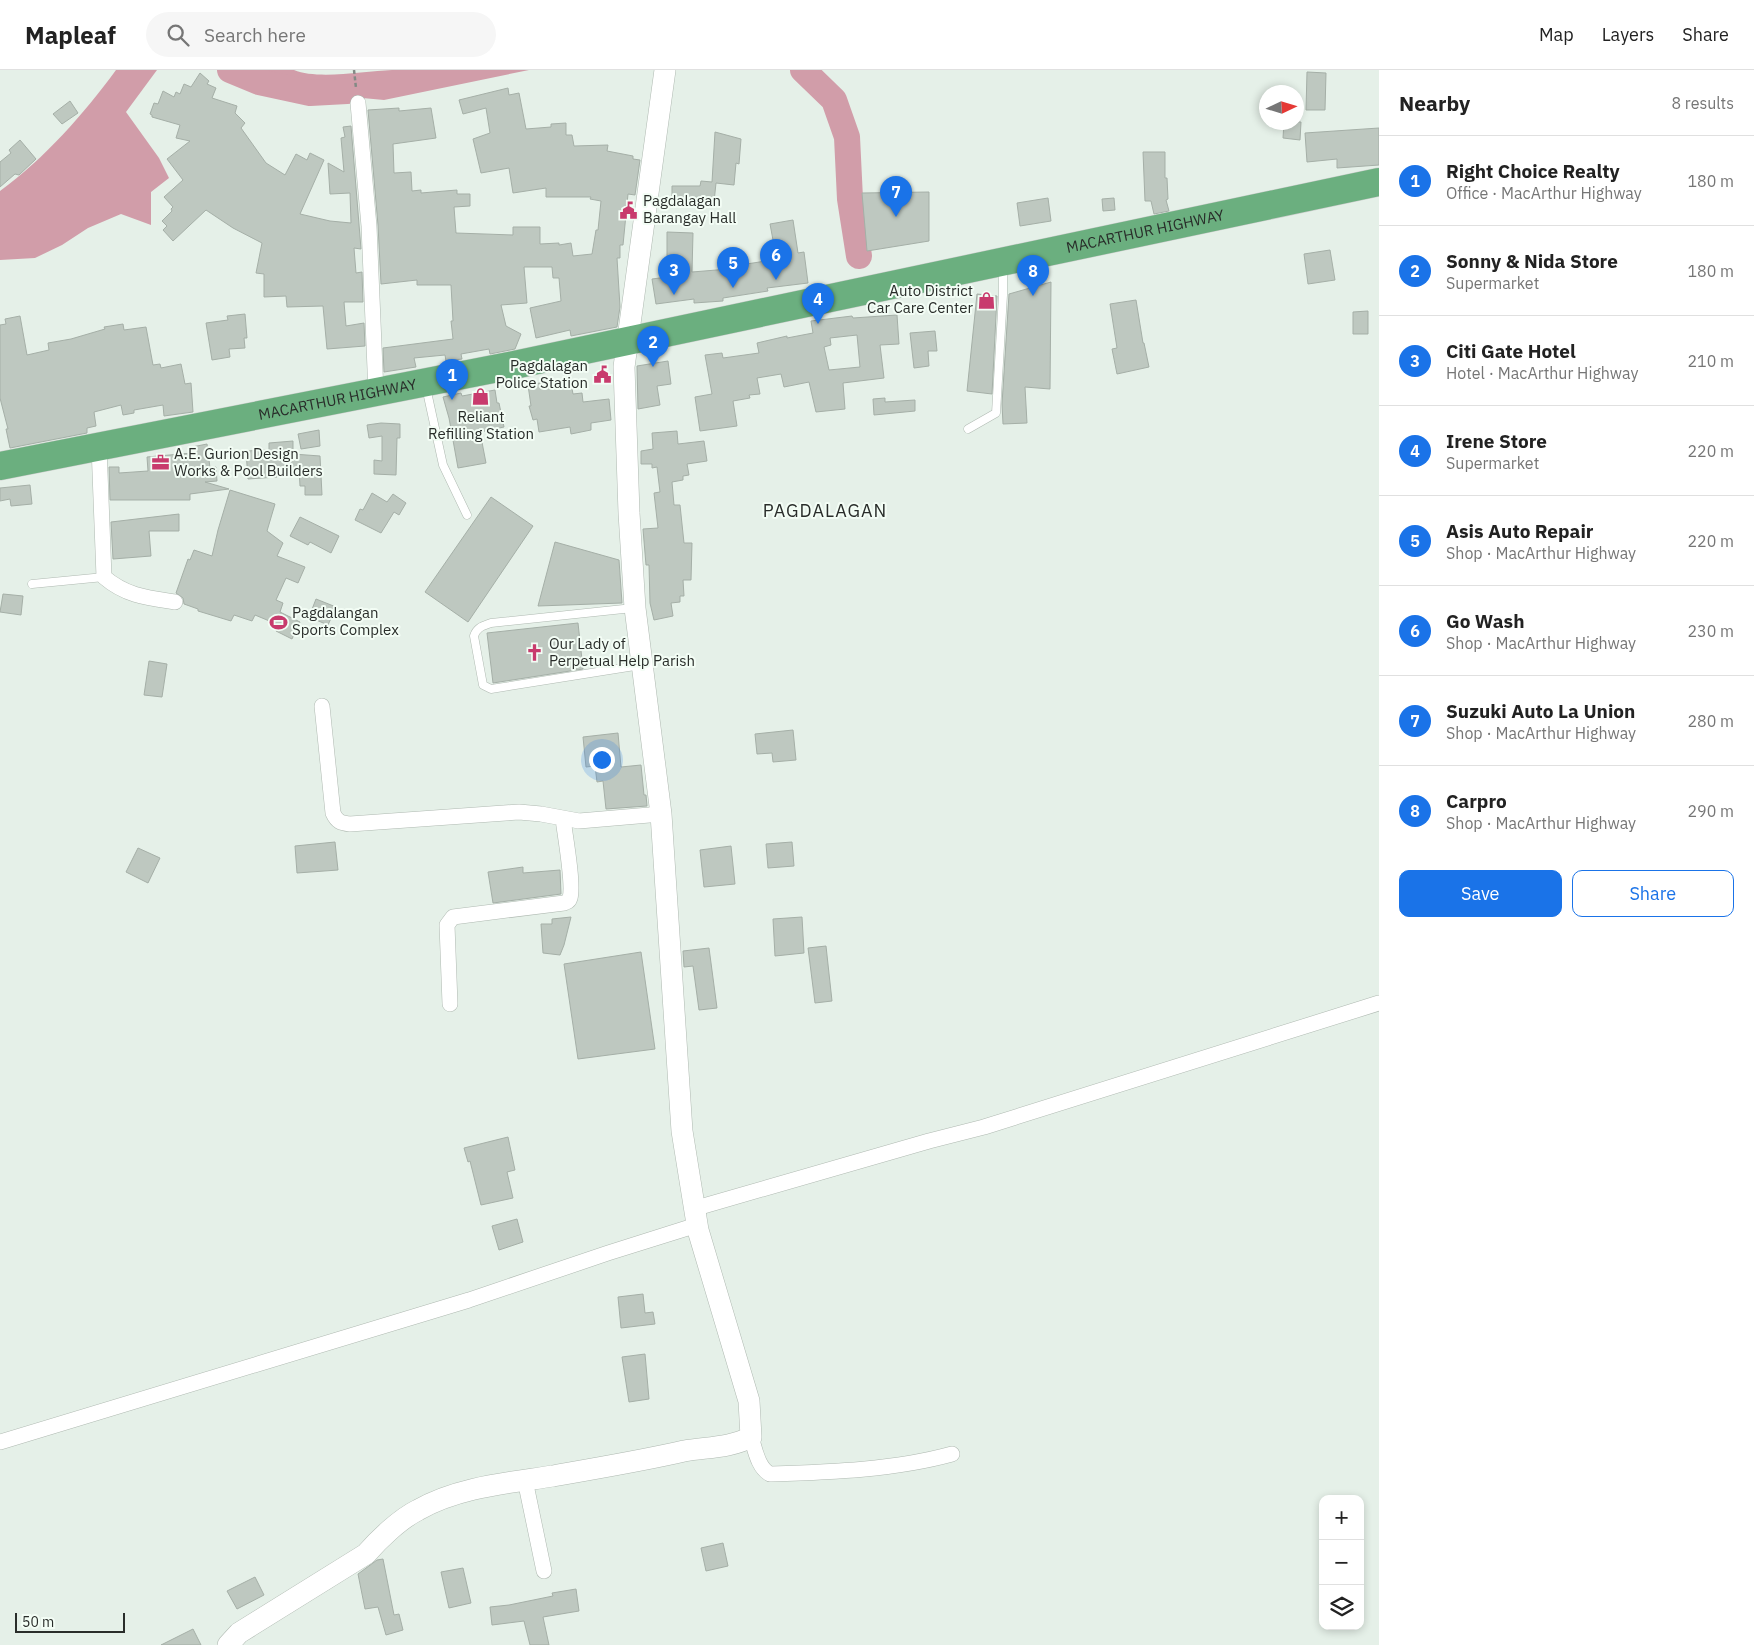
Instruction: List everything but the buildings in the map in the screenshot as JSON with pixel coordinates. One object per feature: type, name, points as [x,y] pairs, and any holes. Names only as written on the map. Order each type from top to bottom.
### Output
[{"type":"highway","name":"MACARTHUR HIGHWAY","points":[[0,466],[425,383],[1003,263],[1379,182]]},
{"type":"street","points":[[665,70],[624,367],[625,425],[635,608],[661,814],[682,1131],[695,1217],[747,1393],[751,1437],[765,1472],[770,1474],[887,1466],[924,1462],[952,1454]]},
{"type":"street","points":[[358,103],[369,226],[376,393]]},
{"type":"street","points":[[99,446],[104,577],[116,587],[132,594],[175,602]]},
{"type":"street","points":[[322,706],[333,813],[341,823],[350,824],[519,812],[579,821],[661,814]]},
{"type":"street","points":[[450,1004],[448,925],[453,917],[568,901],[570,885],[563,819]]},
{"type":"street","points":[[0,1442],[470,1300],[608,1253],[695,1217],[920,1144],[984,1128],[1379,1003]]},
{"type":"street","points":[[228,1645],[239,1634],[366,1554],[378,1540],[416,1510],[460,1492],[703,1448],[730,1445],[751,1437]]},
{"type":"street","points":[[525,1480],[544,1571]]},
{"type":"lane","points":[[968,429],[996,414],[1003,263]]},
{"type":"lane","points":[[425,383],[443,465],[467,515]]},
{"type":"lane","points":[[32,584],[104,577]]},
{"type":"lane","points":[[635,608],[491,623],[480,626],[474,636],[483,685],[491,689],[643,665]]},
{"type":"path","points":[[354,70],[358,103]]},
{"type":"shaded area","points":[[116,70],[157,70],[126,112],[159,158],[169,178],[151,192],[151,225],[121,214],[88,228],[62,245],[35,258],[0,260],[0,191],[17,178],[63,135]]},
{"type":"shaded area","points":[[228,70],[294,70],[304,73],[328,75],[392,70],[529,70],[384,100],[298,92],[256,81]]},
{"type":"waterway","points":[[230,70],[259,82],[310,93],[347,91]]},
{"type":"waterway","points":[[803,70],[834,100],[847,137],[850,199],[859,256]]},
{"type":"place","name":"Pagdalagan Barangay Hall","points":[[629,210]]},
{"type":"place","name":"Suzuki Auto La Union","points":[[896,217]]},
{"type":"place","name":"Go Wash","points":[[776,280]]},
{"type":"place","name":"Asis Auto Repair","points":[[733,288]]},
{"type":"place","name":"Citi Gate Hotel","points":[[674,295]]},
{"type":"place","name":"Carpro","points":[[1033,296]]},
{"type":"place","name":"Auto District Car Care Center","points":[[987,300]]},
{"type":"place","name":"Irene Store","points":[[818,324]]},
{"type":"place","name":"Sonny & Nida Store","points":[[653,367]]},
{"type":"place","name":"Pagdalagan Police Station","points":[[602,375]]},
{"type":"place","name":"Reliant Refilling Station","points":[[481,396]]},
{"type":"place","name":"Right Choice Realty","points":[[452,400]]},
{"type":"place","name":"A.E. Gurion Design Works & Pool Builders","points":[[160,463]]},
{"type":"place","name":"Pagdalangan Sports Complex","points":[[278,622]]},
{"type":"place","name":"Our Lady of Perpetual Help Parish","points":[[535,653]]},
{"type":"district","name":"PAGDALAGAN","points":[[825,511]]}]
